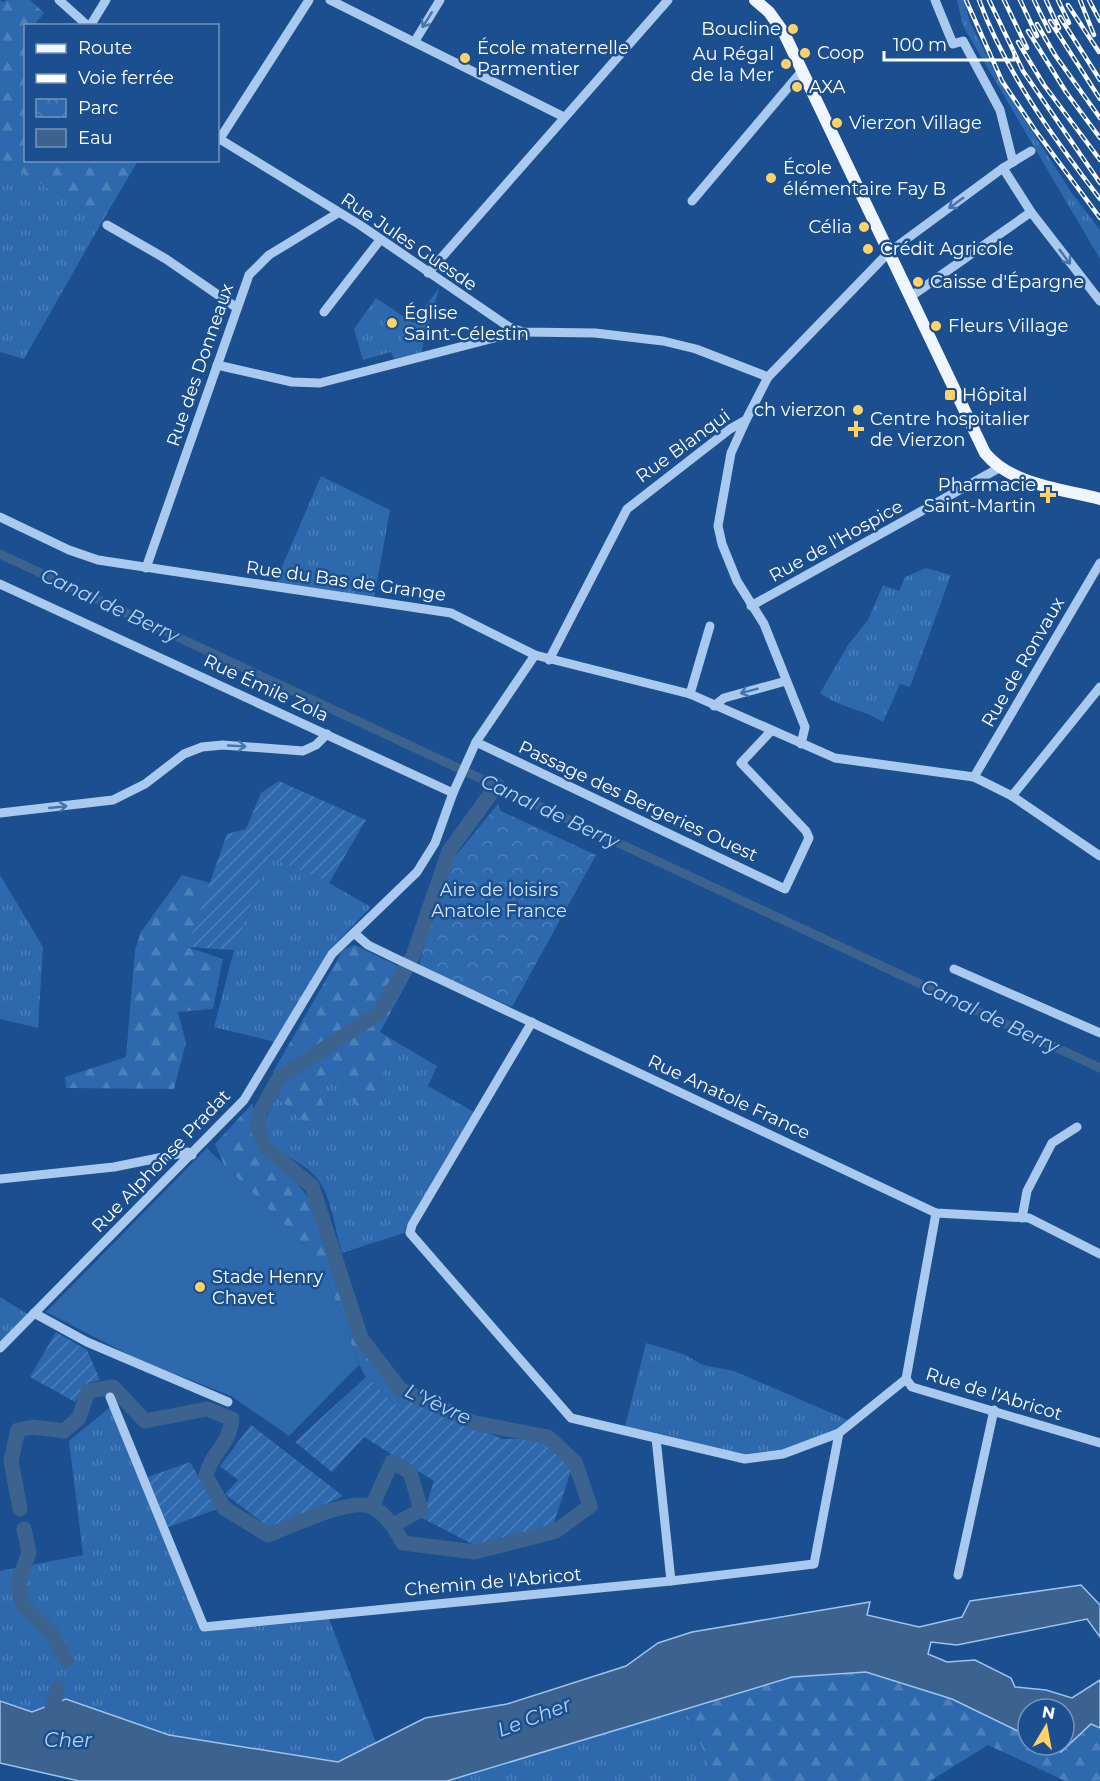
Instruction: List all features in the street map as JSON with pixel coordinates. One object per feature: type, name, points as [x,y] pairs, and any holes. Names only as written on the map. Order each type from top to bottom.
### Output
[{"type":"main road","points":[[755,0],[780,25],[981,447],[999,468],[1022,478],[1100,499]]},
{"type":"street","points":[[59,0],[87,24]]},
{"type":"street","points":[[90,24],[106,0]]},
{"type":"street","points":[[219,137],[309,0]]},
{"type":"street","points":[[330,0],[415,40],[564,117]]},
{"type":"street","points":[[415,40],[440,0]]},
{"type":"street","points":[[428,273],[668,0]]},
{"type":"street","points":[[936,0],[953,44],[963,41],[1000,110],[1013,162]]},
{"type":"street","points":[[692,201],[802,71]]},
{"type":"street","name":"Rue Jules Guesde","points":[[219,140],[380,240],[509,327],[523,332],[595,333],[663,341],[696,350],[768,377]]},
{"type":"street","name":"Rue Blanqui","points":[[549,660],[627,509],[730,429],[746,420],[768,377],[889,252],[1031,151]]},
{"type":"street","points":[[1004,168],[1031,212],[1100,301]]},
{"type":"street","points":[[910,297],[1031,212]]},
{"type":"street","name":"Rue des Donneaux","points":[[146,568],[249,275],[269,255],[338,213]]},
{"type":"street","points":[[107,225],[166,259],[237,308]]},
{"type":"street","points":[[324,312],[380,240]]},
{"type":"street","points":[[217,365],[292,382],[320,383],[502,336],[509,327]]},
{"type":"street","points":[[746,420],[731,453],[718,526],[722,544],[751,606],[764,624],[805,726],[801,744]]},
{"type":"street","name":"Rue de l'Hospice","points":[[751,606],[999,468]]},
{"type":"street","name":"Rue du Bas de Grange","points":[[0,517],[69,550],[98,560],[451,613],[535,655],[690,694],[801,744],[849,761],[945,771],[974,777],[1012,796],[1100,856]]},
{"type":"street","name":"Rue de Ronvaux","points":[[974,777],[1100,563]]},
{"type":"street","name":"Rue Émile Zola","points":[[0,584],[453,793]]},
{"type":"street","points":[[690,694],[710,626]]},
{"type":"street","name":"Rue Alphonse Pradat","points":[[0,1348],[244,1100],[332,954],[417,872],[435,843],[453,793],[476,742],[535,655]]},
{"type":"street","points":[[714,706],[724,698],[786,681]]},
{"type":"street","points":[[1012,796],[1100,687]]},
{"type":"street","name":"Passage des Bergeries Ouest","points":[[476,742],[785,889],[809,838],[806,831],[741,764],[771,731]]},
{"type":"street","points":[[0,813],[113,800],[145,784],[184,754],[202,747],[222,745],[303,751],[316,745],[327,734]]},
{"type":"street","name":"Rue Anatole France","points":[[354,933],[368,945],[399,960],[936,1213],[1029,1218],[1100,1254]]},
{"type":"street","points":[[954,969],[1100,1033]]},
{"type":"street","points":[[532,1022],[412,1225],[410,1233],[571,1418],[745,1459],[783,1454],[839,1433],[906,1379]]},
{"type":"street","points":[[1022,1218],[1028,1191],[1052,1143],[1077,1127]]},
{"type":"street","points":[[0,1179],[114,1167],[188,1152],[192,1155]]},
{"type":"street","name":"Rue de l'Abricot","points":[[936,1213],[906,1379],[912,1387],[1100,1443]]},
{"type":"street","points":[[34,1313],[87,1342],[228,1402]]},
{"type":"street","name":"Chemin de l'Abricot","points":[[110,1397],[204,1626],[671,1581],[814,1564],[839,1433]]},
{"type":"street","points":[[958,1575],[993,1410]]},
{"type":"street","points":[[656,1438],[671,1581]]},
{"type":"green space","points":[[0,0],[3,2],[30,0],[44,13],[35,24],[24,24],[24,162],[137,162],[103,220],[0,160]]},
{"type":"green space","points":[[957,0],[964,0],[970,22],[998,78],[1071,192],[1100,230],[1100,259],[963,26]]},
{"type":"green space","points":[[0,160],[103,220],[24,359],[0,352]]},
{"type":"green space","points":[[439,288],[421,353],[394,359],[391,352],[363,360],[354,329],[376,298],[413,323]]},
{"type":"green space","points":[[321,476],[390,510],[374,598],[275,583]]},
{"type":"green space","points":[[926,568],[951,575],[910,687],[900,684],[883,722],[835,702],[820,693],[848,645],[868,620],[883,585],[899,591],[905,577]]},
{"type":"green space","points":[[279,781],[366,820],[329,883],[269,856],[234,950],[187,947],[227,834],[246,829],[261,793]]},
{"type":"green space","name":"Aire de loisirs Anatole France","points":[[498,804],[501,811],[596,855],[512,1007],[419,966],[443,871]]},
{"type":"green space","points":[[269,856],[329,883],[371,907],[329,950],[275,1042],[214,1027],[234,950]]},
{"type":"green space","points":[[0,875],[43,947],[38,1028],[0,1019]]},
{"type":"green space","points":[[182,875],[210,883],[187,947],[223,959],[213,1009],[178,1012],[186,1043],[174,1089],[66,1088],[65,1077],[126,1057],[135,950],[141,932]]},
{"type":"green space","points":[[355,945],[412,973],[380,1032],[398,1043],[363,1117],[334,1071],[315,1081],[328,1117],[308,1125],[277,1097],[273,1072],[343,950]]},
{"type":"green space","points":[[398,1043],[437,1066],[428,1086],[474,1112],[404,1233],[342,1253],[324,1189],[315,1176],[270,1142],[266,1131],[267,1117],[277,1097],[308,1125],[315,1081],[334,1071],[363,1116]]},
{"type":"green space","points":[[252,1104],[262,1146],[292,1176],[312,1203],[359,1343],[388,1383],[409,1400],[400,1409],[366,1377],[359,1365],[321,1261],[224,1165],[215,1144]]},
{"type":"green space","name":"Stade Henry Chavet","points":[[207,1148],[321,1261],[359,1365],[289,1436],[231,1396],[137,1359],[46,1312]]},
{"type":"green space","points":[[0,1297],[29,1315],[0,1343]]},
{"type":"green space","points":[[56,1332],[87,1350],[100,1380],[88,1383],[75,1402],[30,1377]]},
{"type":"green space","points":[[646,1343],[683,1354],[703,1365],[734,1371],[850,1421],[841,1430],[783,1452],[745,1457],[624,1430]]},
{"type":"green space","points":[[366,1377],[400,1409],[409,1400],[503,1439],[539,1439],[572,1467],[553,1526],[480,1548],[422,1518],[434,1481],[364,1437],[332,1472],[295,1442]]},
{"type":"green space","points":[[115,1403],[204,1625],[326,1611],[377,1745],[338,1762],[169,1735],[67,1699],[32,1712],[0,1701],[0,1571],[83,1555],[69,1441]]},
{"type":"green space","points":[[251,1425],[343,1496],[271,1529],[225,1494],[238,1480],[220,1466]]},
{"type":"green space","points":[[190,1462],[217,1509],[168,1527],[148,1477]]},
{"type":"green space","points":[[866,1672],[952,1699],[1016,1730],[1016,1757],[1076,1757],[1076,1738],[1091,1724],[1100,1728],[1100,1781],[1065,1781],[988,1745],[930,1781],[716,1781],[685,1708],[792,1677]]},
{"type":"green space","points":[[685,1708],[716,1781],[447,1781]]},
{"type":"water","name":"Cher","points":[[1081,1585],[1100,1605],[1100,1637],[1087,1619],[957,1645],[931,1642],[928,1654],[947,1662],[975,1660],[1011,1678],[1015,1687],[1046,1690],[1069,1697],[1016,1697],[1016,1730],[952,1699],[866,1672],[792,1677],[447,1781],[79,1781],[0,1763],[0,1701],[32,1712],[66,1699],[169,1735],[338,1762],[425,1718],[507,1704],[626,1666],[658,1643],[692,1632],[870,1602],[867,1615],[919,1627],[962,1617],[970,1601]]},
{"type":"water","name":"Cher","points":[[1100,1680],[1100,1728],[1091,1724],[1076,1738],[1076,1697],[1074,1697]]},
{"type":"waterway","name":"Canal de Berry","points":[[0,554],[1100,1068]]},
{"type":"waterway","name":"L'Yèvre","points":[[20,1509],[11,1461],[18,1430],[33,1427],[64,1431],[79,1418],[88,1391],[113,1387],[145,1421],[207,1409],[232,1419],[224,1443],[208,1468],[206,1476],[224,1508],[268,1535],[334,1510],[359,1505],[375,1508],[385,1516],[403,1543],[475,1552],[556,1531],[590,1506],[575,1462],[548,1437],[475,1423],[400,1389],[361,1338],[312,1186],[265,1147],[258,1127],[260,1112],[279,1078],[379,1013],[413,956],[449,851],[497,785]]},
{"type":"waterway","name":"L'Yèvre","points":[[372,1506],[392,1462],[410,1472],[421,1510],[393,1525]]},
{"type":"waterway","name":"L'Yèvre","points":[[24,1529],[29,1552],[18,1584],[23,1606],[53,1635],[66,1660]]},
{"type":"waterway","name":"L'Yèvre","points":[[48,1722],[58,1688]]},
{"type":"railway","points":[[966,0],[1002,81],[1100,218]]},
{"type":"railway","points":[[979,0],[1003,53],[1032,104],[1100,199]]},
{"type":"railway","points":[[989,0],[1023,71],[1100,183]]},
{"type":"railway","points":[[1004,0],[1027,48]]},
{"type":"railway","points":[[1020,0],[1037,36]]},
{"type":"railway","points":[[1034,0],[1049,31]]},
{"type":"railway","points":[[1046,0],[1059,28]]},
{"type":"railway","points":[[1058,0],[1069,23]]},
{"type":"railway","points":[[1080,0],[1094,35]]},
{"type":"railway","points":[[1089,0],[1100,21]]},
{"type":"railway","points":[[1068,5],[1099,52]]},
{"type":"railway","points":[[1060,17],[1100,80]]},
{"type":"railway","points":[[1050,21],[1100,99]]},
{"type":"railway","points":[[1037,24],[1055,55],[1100,118]]},
{"type":"railway","points":[[1028,31],[1066,92],[1100,138]]},
{"type":"railway","points":[[1018,42],[1044,85],[1100,160]]},
{"type":"place","name":"Boucline","points":[[793,29]]},
{"type":"place","name":"Coop","points":[[805,53]]},
{"type":"place","name":"École maternelle Parmentier","points":[[465,58]]},
{"type":"place","name":"Au Régal de la Mer","points":[[786,64]]},
{"type":"place","name":"AXA","points":[[797,87]]},
{"type":"place","name":"Vierzon Village","points":[[837,123]]},
{"type":"place","name":"École élémentaire Fay B","points":[[771,178]]},
{"type":"place","name":"Célia","points":[[864,227]]},
{"type":"place","name":"Crédit Agricole","points":[[868,249]]},
{"type":"place","name":"Caisse d'Épargne","points":[[918,282]]},
{"type":"place","name":"Église Saint-Célestin","points":[[392,323]]},
{"type":"place","name":"Fleurs Village","points":[[936,326]]},
{"type":"place","name":"Hôpital","points":[[950,395]]},
{"type":"place","name":"ch vierzon","points":[[858,410]]},
{"type":"place","name":"Centre hospitalier de Vierzon","points":[[856,429]]},
{"type":"place","name":"Pharmacie Saint-Martin","points":[[1048,495]]},
{"type":"place","name":"Stade Henry Chavet","points":[[200,1287]]},
{"type":"water label","name":"Le Cher","points":[[534,1717]]}]
